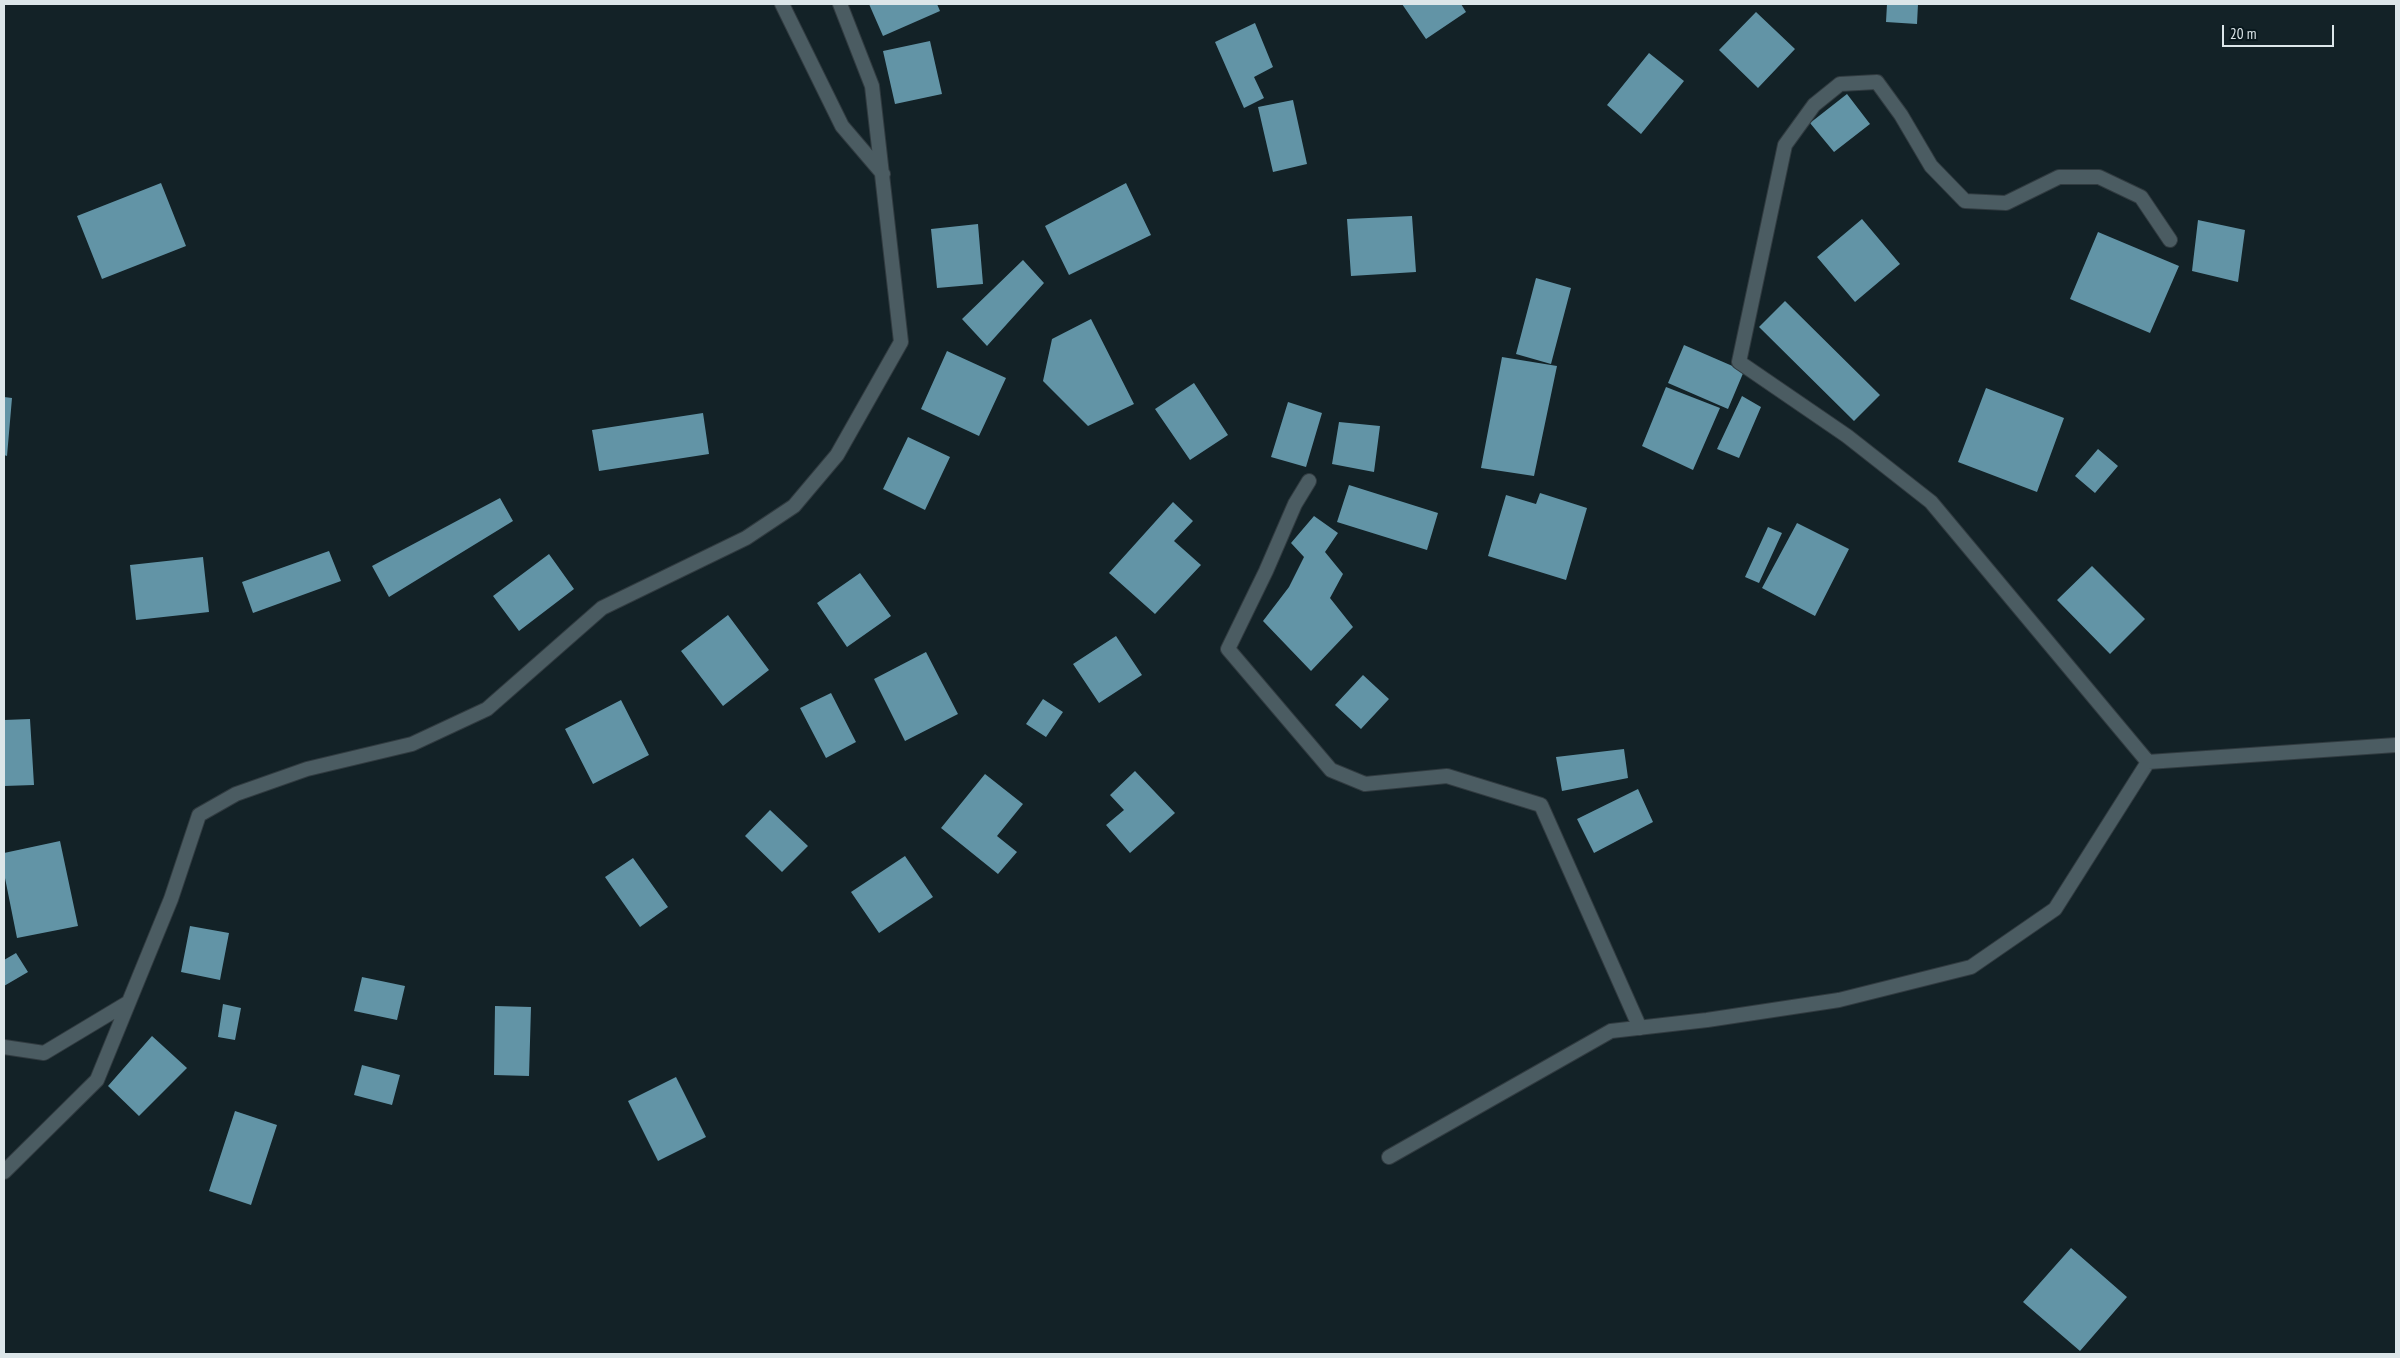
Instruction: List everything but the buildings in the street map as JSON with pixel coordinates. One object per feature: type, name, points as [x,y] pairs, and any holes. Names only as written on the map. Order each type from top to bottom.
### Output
[{"type":"street","points":[[782,4],[842,126],[884,174]]},
{"type":"street","points":[[4,1172],[97,1080],[171,899],[199,815],[236,794],[307,769],[412,744],[487,709],[602,608],[746,538],[794,506],[837,455],[901,342],[884,174],[872,86],[840,4]]},
{"type":"street","points":[[2148,762],[1931,502],[1846,436],[1739,362],[1785,145],[1814,105],[1840,84],[1877,82],[1901,115],[1931,166],[1965,201],[2006,204],[2059,177],[2099,177],[2140,197],[2170,240]]},
{"type":"street","points":[[1309,481],[1294,504],[1266,571],[1228,649],[1331,770],[1365,784],[1447,776],[1542,805],[1640,1028]]},
{"type":"street","points":[[2148,762],[2396,745]]},
{"type":"street","points":[[1390,1157],[1611,1031],[1838,1000],[1971,967],[2055,909],[2148,762]]},
{"type":"street","points":[[4,1047],[44,1053],[129,1002]]}]
